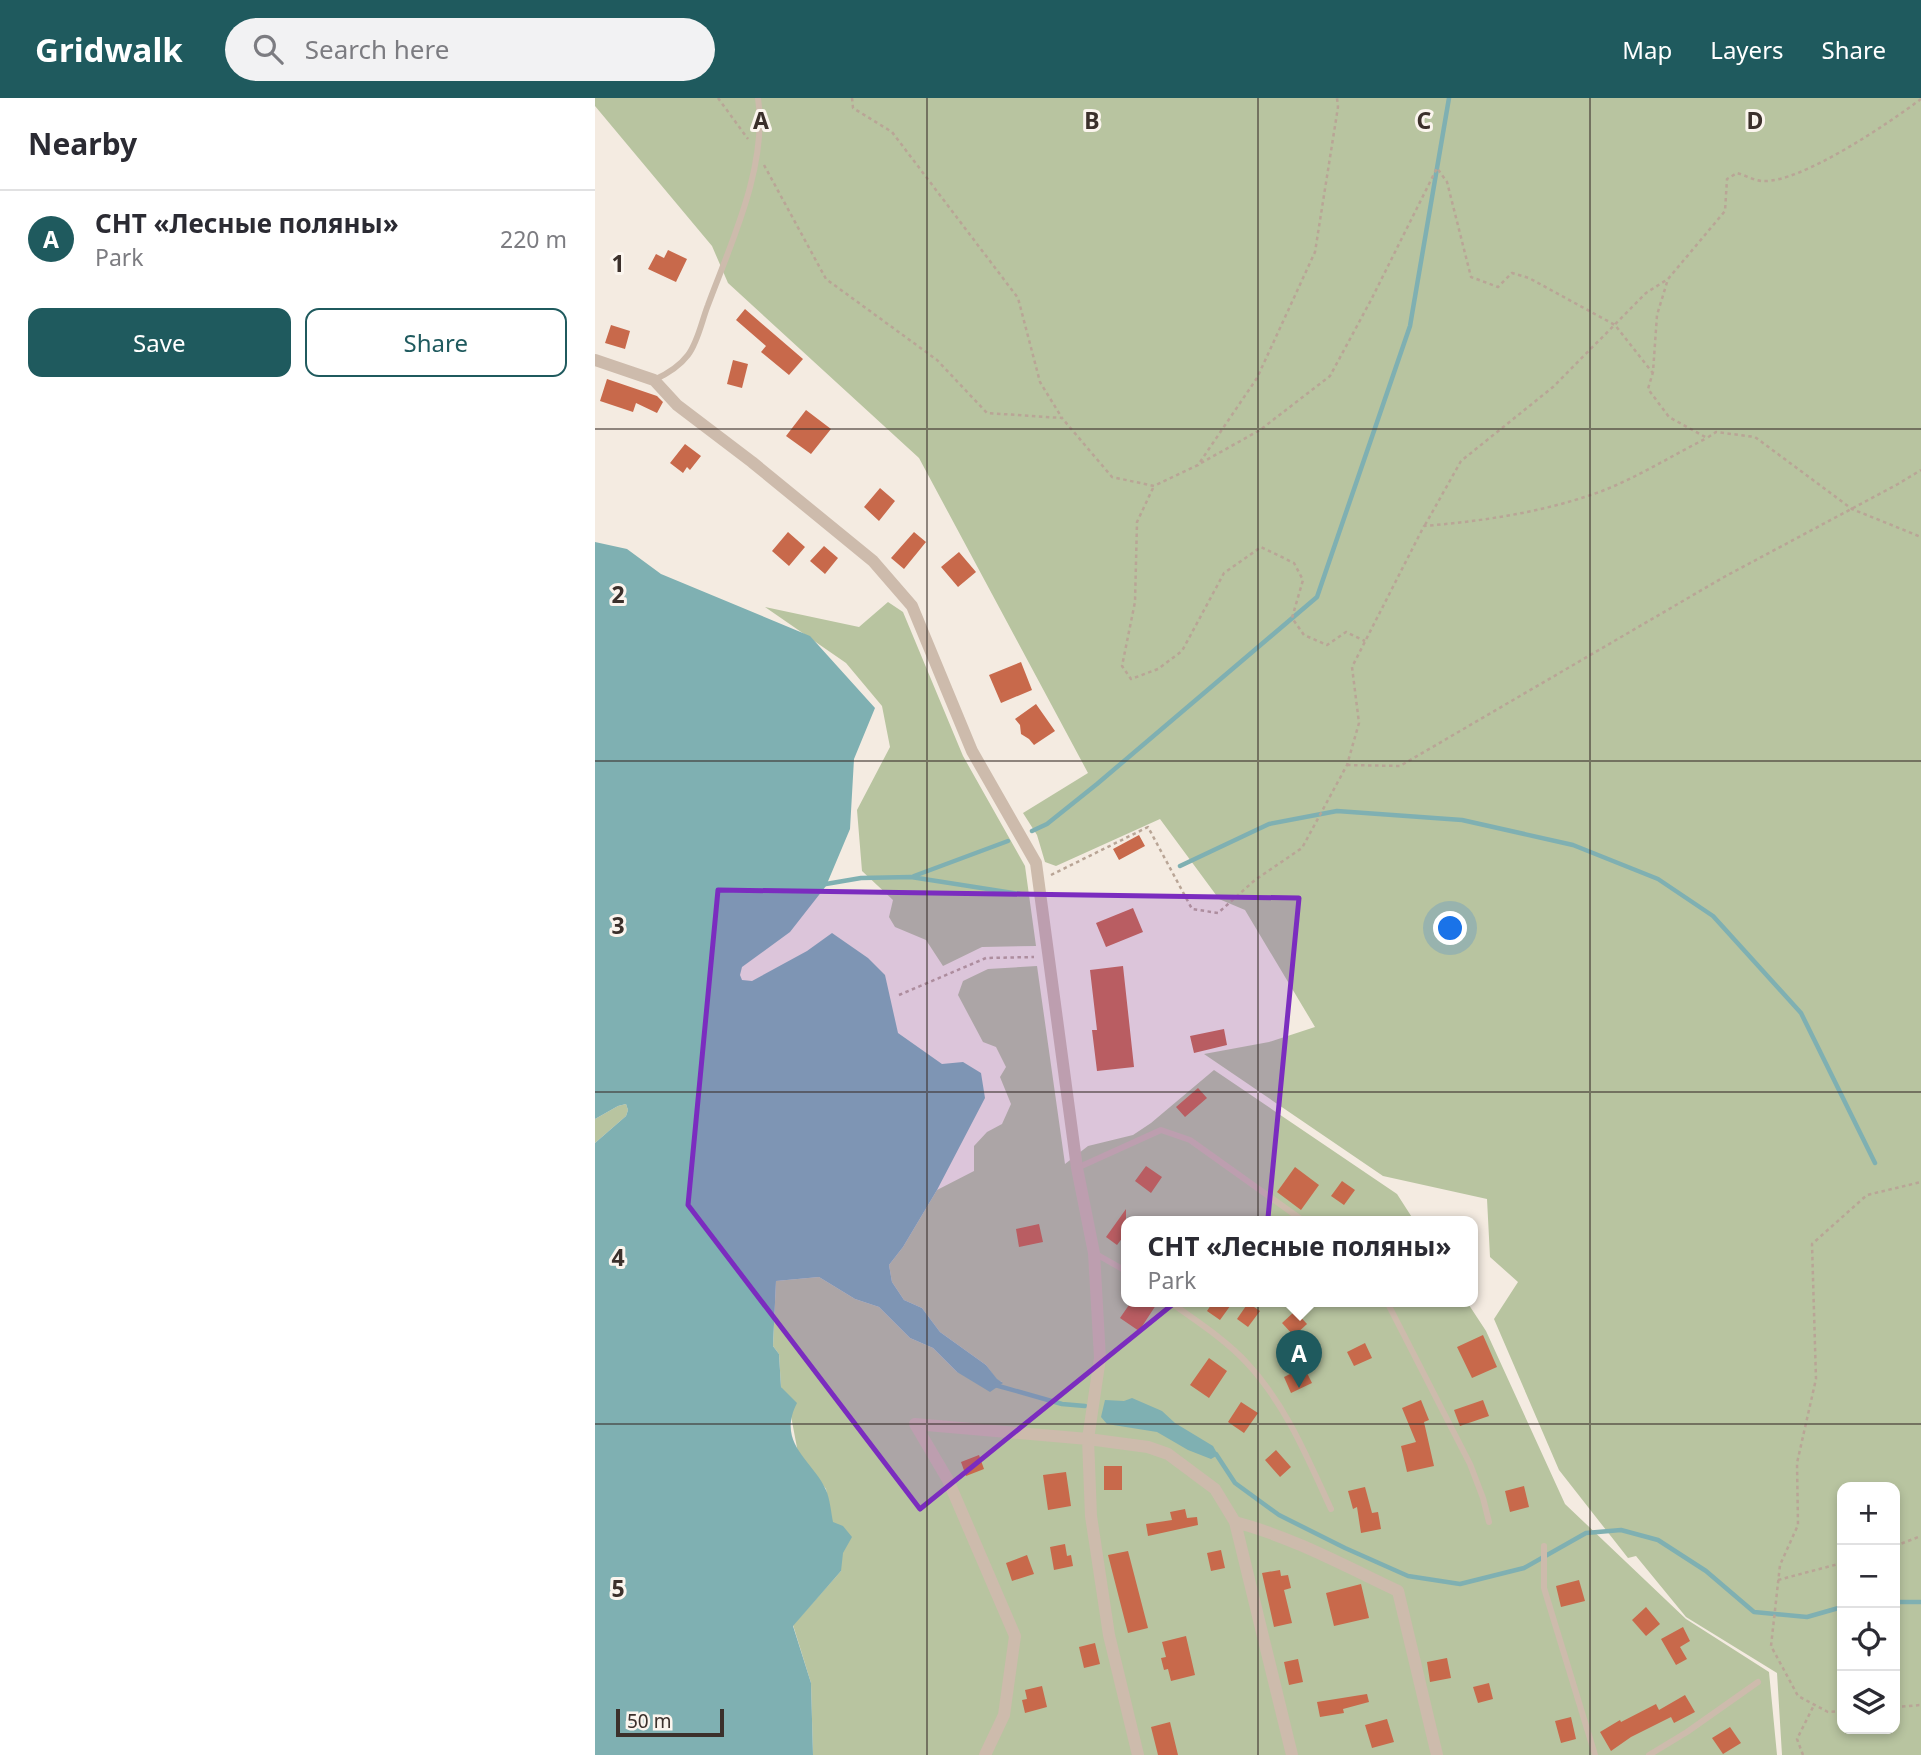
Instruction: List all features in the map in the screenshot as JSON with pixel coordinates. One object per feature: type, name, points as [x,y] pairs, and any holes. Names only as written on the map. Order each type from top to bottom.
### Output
[{"type":"street","points":[[595,360],[654,380],[677,404],[873,561],[912,606],[972,751],[1035,863],[1077,1168],[1094,1253],[1100,1358],[1087,1439],[1091,1516],[1109,1635],[1137,1755]]},
{"type":"street","points":[[985,1755],[1004,1715],[1015,1636],[948,1480],[915,1424],[1148,1447],[1168,1454],[1215,1489],[1235,1522],[1292,1755]]},
{"type":"street","points":[[1235,1522],[1315,1552],[1398,1591],[1437,1755]]},
{"type":"lane","points":[[654,380],[671,373],[689,354],[728,253],[758,154],[761,118],[758,98]]},
{"type":"lane","points":[[1077,1168],[1161,1130],[1190,1140],[1297,1216]]},
{"type":"lane","points":[[1094,1253],[1121,1268]]},
{"type":"lane","points":[[1177,1307],[1247,1362],[1289,1418],[1331,1509]]},
{"type":"lane","points":[[1390,1307],[1469,1464],[1483,1498],[1489,1522]]},
{"type":"lane","points":[[1544,1546],[1544,1588],[1595,1755]]},
{"type":"lane","points":[[1649,1755],[1758,1682]]},
{"type":"path","points":[[718,98],[758,154],[825,279],[937,360],[987,413],[1062,418]]},
{"type":"path","points":[[852,98],[853,108],[892,132],[1018,298],[1040,383],[1062,418],[1112,477],[1154,486],[1260,430],[1330,376],[1437,168],[1447,182],[1471,277],[1498,287],[1512,273],[1529,278],[1615,325],[1653,372]]},
{"type":"path","points":[[1198,465],[1257,378],[1315,252],[1338,107],[1337,98]]},
{"type":"path","points":[[1038,881],[1148,827],[1192,909],[1218,913],[1255,880],[1301,848],[1347,765],[1359,723],[1352,667],[1424,526],[1461,461],[1553,387],[1646,293],[1668,279],[1725,211],[1727,178],[1737,173],[1762,181],[1795,175],[1878,131],[1921,99]]},
{"type":"path","points":[[1668,279],[1657,315],[1653,372],[1648,389],[1669,417],[1707,438]]},
{"type":"path","points":[[1424,526],[1490,520],[1561,504],[1604,490],[1716,432],[1755,436],[1852,509],[1921,537]]},
{"type":"path","points":[[1347,765],[1400,766],[1724,577],[1921,470]]},
{"type":"path","points":[[1154,486],[1137,522],[1135,602],[1122,666],[1131,678],[1158,669],[1182,651],[1224,573],[1261,547],[1294,563],[1303,580],[1292,618],[1304,635],[1327,645],[1346,632],[1365,641]]},
{"type":"path","points":[[899,995],[986,958],[1048,957]]},
{"type":"path","points":[[1837,1711],[1828,1712],[1798,1696],[1772,1646],[1780,1565],[1798,1525],[1797,1463],[1816,1379],[1812,1244],[1867,1195],[1921,1182]]},
{"type":"path","points":[[1898,1545],[1921,1536]]},
{"type":"path","points":[[1778,1580],[1837,1564]]},
{"type":"path","points":[[1803,1755],[1797,1739],[1814,1705]]},
{"type":"path","points":[[1900,1707],[1921,1705]]},
{"type":"highlighted area","points":[[718,890],[1299,898],[1267,1228],[920,1509],[688,1205]]},
{"type":"green space","points":[[595,98],[1921,98],[1921,1755],[1782,1755],[1777,1673],[1686,1617],[1636,1556],[1628,1558],[1559,1470],[1494,1319],[1518,1282],[1490,1257],[1487,1199],[1383,1176],[1204,1054],[1269,1042],[1315,1027],[1245,910],[1219,899],[1160,819],[1056,866],[1045,862],[1037,835],[1023,813],[1088,773],[919,458],[728,283],[712,246],[595,106]]},
{"type":"green space","points":[[888,602],[903,612],[963,756],[1025,866],[1036,946],[982,947],[943,966],[926,940],[895,927],[889,917],[893,900],[862,871],[857,810],[890,747],[882,706],[846,663],[765,607],[859,627]]},
{"type":"green space","points":[[1037,966],[1065,1164],[1088,1146],[1133,1135],[1214,1070],[1397,1194],[1411,1216],[1121,1216],[1121,1307],[1470,1307],[1486,1331],[1565,1504],[1686,1619],[1769,1672],[1777,1755],[813,1755],[811,1683],[793,1625],[841,1571],[826,1489],[798,1453],[791,1416],[781,1387],[779,1354],[773,1346],[776,1281],[819,1277],[855,1299],[879,1307],[910,1338],[933,1348],[957,1372],[1002,1382],[997,1380],[986,1365],[940,1332],[922,1308],[904,1300],[892,1282],[889,1265],[937,1190],[974,1171],[974,1146],[987,1132],[1002,1124],[1011,1104],[1000,1077],[1006,1067],[996,1047],[983,1042],[958,995],[963,981],[988,969]]},
{"type":"green space","points":[[626,1104],[626,1116],[595,1143],[595,1119]]},
{"type":"water","points":[[595,542],[627,549],[661,574],[810,636],[875,708],[854,759],[850,829],[826,886],[790,932],[742,967],[742,980],[752,981],[807,951],[832,933],[868,958],[885,975],[898,1033],[942,1064],[963,1062],[981,1073],[985,1098],[937,1190],[889,1265],[892,1282],[904,1300],[922,1308],[940,1332],[986,1365],[1003,1383],[990,1392],[957,1372],[933,1348],[910,1338],[879,1307],[855,1299],[819,1277],[776,1281],[773,1346],[779,1354],[781,1387],[797,1403],[792,1417],[794,1441],[826,1490],[833,1522],[843,1526],[852,1537],[843,1553],[841,1571],[793,1626],[811,1683],[813,1755],[595,1755],[595,1143],[626,1116],[628,1110],[626,1104],[618,1106],[595,1119]]},
{"type":"water","points":[[1132,1398],[1162,1411],[1175,1423],[1213,1446],[1218,1455],[1211,1459],[1188,1450],[1157,1432],[1107,1424],[1101,1417],[1105,1400],[1124,1401]]},
{"type":"building","points":[[668,250],[687,259],[676,282],[648,269],[656,254],[664,258]]},
{"type":"building","points":[[745,309],[803,359],[789,375],[761,352],[766,346],[736,320]]},
{"type":"building","points":[[611,325],[630,331],[625,349],[605,343]]},
{"type":"building","points":[[733,360],[748,364],[742,388],[727,384]]},
{"type":"building","points":[[607,379],[657,396],[663,402],[657,413],[636,403],[633,412],[600,401]]},
{"type":"building","points":[[806,410],[831,429],[811,454],[786,436]]},
{"type":"building","points":[[685,444],[701,456],[690,470],[687,467],[683,473],[670,463]]},
{"type":"building","points":[[880,488],[895,501],[879,521],[864,507]]},
{"type":"building","points":[[788,532],[805,547],[789,566],[772,551]]},
{"type":"building","points":[[914,532],[926,542],[904,569],[891,558]]},
{"type":"building","points":[[824,546],[838,558],[825,574],[810,561]]},
{"type":"building","points":[[959,552],[976,572],[958,587],[941,567]]},
{"type":"building","points":[[1021,662],[1032,690],[1001,703],[989,675]]},
{"type":"building","points":[[1036,704],[1055,731],[1034,745],[1021,734],[1020,725],[1015,719]]},
{"type":"building","points":[[1139,835],[1145,846],[1119,860],[1113,849]]},
{"type":"building","points":[[1133,908],[1143,932],[1106,947],[1096,923]]},
{"type":"building","points":[[1123,966],[1134,1067],[1097,1071],[1092,1030],[1097,1030],[1090,970]]},
{"type":"building","points":[[1224,1029],[1227,1045],[1194,1053],[1190,1036]]},
{"type":"building","points":[[1198,1088],[1207,1098],[1185,1117],[1176,1107]]},
{"type":"building","points":[[1146,1166],[1162,1177],[1151,1193],[1135,1181]]},
{"type":"building","points":[[1295,1167],[1319,1185],[1301,1210],[1277,1192]]},
{"type":"building","points":[[1342,1181],[1355,1190],[1344,1205],[1331,1196]]},
{"type":"building","points":[[1121,1216],[1121,1240],[1117,1245],[1106,1237]]},
{"type":"building","points":[[1039,1224],[1043,1242],[1019,1247],[1016,1229]]},
{"type":"building","points":[[1128,1307],[1155,1307],[1139,1331],[1120,1318]]},
{"type":"building","points":[[1210,1307],[1229,1307],[1220,1320],[1207,1311]]},
{"type":"building","points":[[1245,1307],[1254,1307],[1260,1311],[1248,1327],[1237,1319]]},
{"type":"building","points":[[1295,1311],[1307,1324],[1294,1336],[1282,1323]]},
{"type":"building","points":[[1483,1335],[1497,1367],[1472,1378],[1457,1347]]},
{"type":"building","points":[[1365,1343],[1372,1358],[1354,1366],[1347,1352]]},
{"type":"building","points":[[1209,1358],[1227,1371],[1209,1398],[1190,1385]]},
{"type":"building","points":[[1304,1367],[1312,1383],[1291,1393],[1284,1377]]},
{"type":"building","points":[[1421,1400],[1429,1420],[1424,1422],[1434,1466],[1407,1472],[1401,1446],[1416,1442],[1402,1408]]},
{"type":"building","points":[[1483,1400],[1489,1416],[1460,1426],[1454,1410]]},
{"type":"building","points":[[1241,1402],[1258,1413],[1244,1433],[1228,1422]]},
{"type":"building","points":[[1276,1450],[1291,1467],[1280,1477],[1265,1460]]},
{"type":"building","points":[[979,1455],[984,1469],[966,1476],[961,1462]]},
{"type":"building","points":[[1104,1466],[1122,1466],[1122,1490],[1104,1490]]},
{"type":"building","points":[[1066,1472],[1071,1506],[1048,1510],[1043,1475]]},
{"type":"building","points":[[1524,1486],[1529,1507],[1510,1512],[1505,1491]]},
{"type":"building","points":[[1365,1487],[1372,1513],[1378,1512],[1381,1529],[1361,1533],[1357,1507],[1353,1509],[1348,1491]]},
{"type":"building","points":[[1185,1509],[1187,1518],[1197,1517],[1198,1525],[1148,1536],[1146,1524],[1172,1520],[1170,1512]]},
{"type":"building","points":[[1065,1544],[1067,1556],[1071,1555],[1073,1566],[1054,1570],[1050,1547]]},
{"type":"building","points":[[1221,1550],[1225,1568],[1211,1571],[1207,1553]]},
{"type":"building","points":[[1128,1551],[1148,1628],[1128,1633],[1108,1555]]},
{"type":"building","points":[[1027,1555],[1034,1574],[1012,1581],[1006,1563]]},
{"type":"building","points":[[1280,1570],[1281,1576],[1288,1575],[1291,1588],[1284,1590],[1292,1623],[1274,1627],[1262,1573]]},
{"type":"building","points":[[1579,1580],[1585,1601],[1561,1607],[1556,1586]]},
{"type":"building","points":[[1361,1584],[1369,1618],[1334,1626],[1326,1593]]},
{"type":"building","points":[[1646,1607],[1660,1624],[1646,1636],[1632,1620]]},
{"type":"building","points":[[1683,1627],[1690,1641],[1680,1647],[1687,1659],[1676,1665],[1661,1639]]},
{"type":"building","points":[[1186,1636],[1195,1675],[1171,1681],[1161,1658],[1166,1657],[1162,1642]]},
{"type":"building","points":[[1095,1643],[1100,1664],[1084,1668],[1079,1647]]},
{"type":"building","points":[[1447,1658],[1451,1678],[1430,1682],[1427,1662]]},
{"type":"building","points":[[1298,1659],[1303,1682],[1289,1685],[1284,1662]]},
{"type":"building","points":[[1489,1683],[1493,1699],[1478,1703],[1473,1687]]},
{"type":"building","points":[[1042,1686],[1047,1707],[1025,1713],[1022,1700],[1027,1699],[1025,1690]]},
{"type":"building","points":[[1367,1694],[1369,1702],[1343,1709],[1344,1713],[1320,1717],[1317,1702]]},
{"type":"building","points":[[1685,1695],[1695,1712],[1674,1723],[1671,1717],[1631,1737],[1611,1751],[1600,1732],[1656,1704],[1659,1710]]},
{"type":"building","points":[[1571,1717],[1576,1739],[1561,1743],[1555,1721]]},
{"type":"building","points":[[1387,1719],[1394,1742],[1372,1748],[1365,1725]]},
{"type":"building","points":[[1170,1722],[1178,1755],[1158,1755],[1151,1727]]},
{"type":"building","points":[[1730,1727],[1741,1743],[1723,1754],[1712,1738]]},
{"type":"waterway","points":[[1032,831],[1047,824],[1097,784],[1317,597],[1410,326],[1449,98]]},
{"type":"waterway","points":[[1180,866],[1269,824],[1337,811],[1462,820],[1573,845],[1658,879],[1713,916],[1801,1013],[1875,1163]]},
{"type":"waterway","points":[[914,876],[1008,841]]},
{"type":"waterway","points":[[820,885],[861,878],[911,877],[1020,894]]},
{"type":"waterway","points":[[995,1385],[1062,1404],[1085,1406]]},
{"type":"waterway","points":[[1216,1454],[1235,1483],[1279,1515],[1408,1576],[1460,1584],[1524,1568],[1586,1533],[1621,1530],[1658,1540],[1706,1571],[1754,1612],[1807,1617],[1838,1608]]},
{"type":"waterway","points":[[1900,1602],[1921,1602]]},
{"type":"place","name":"СНТ «Лесные поляны»","points":[[1299,1388]]}]
